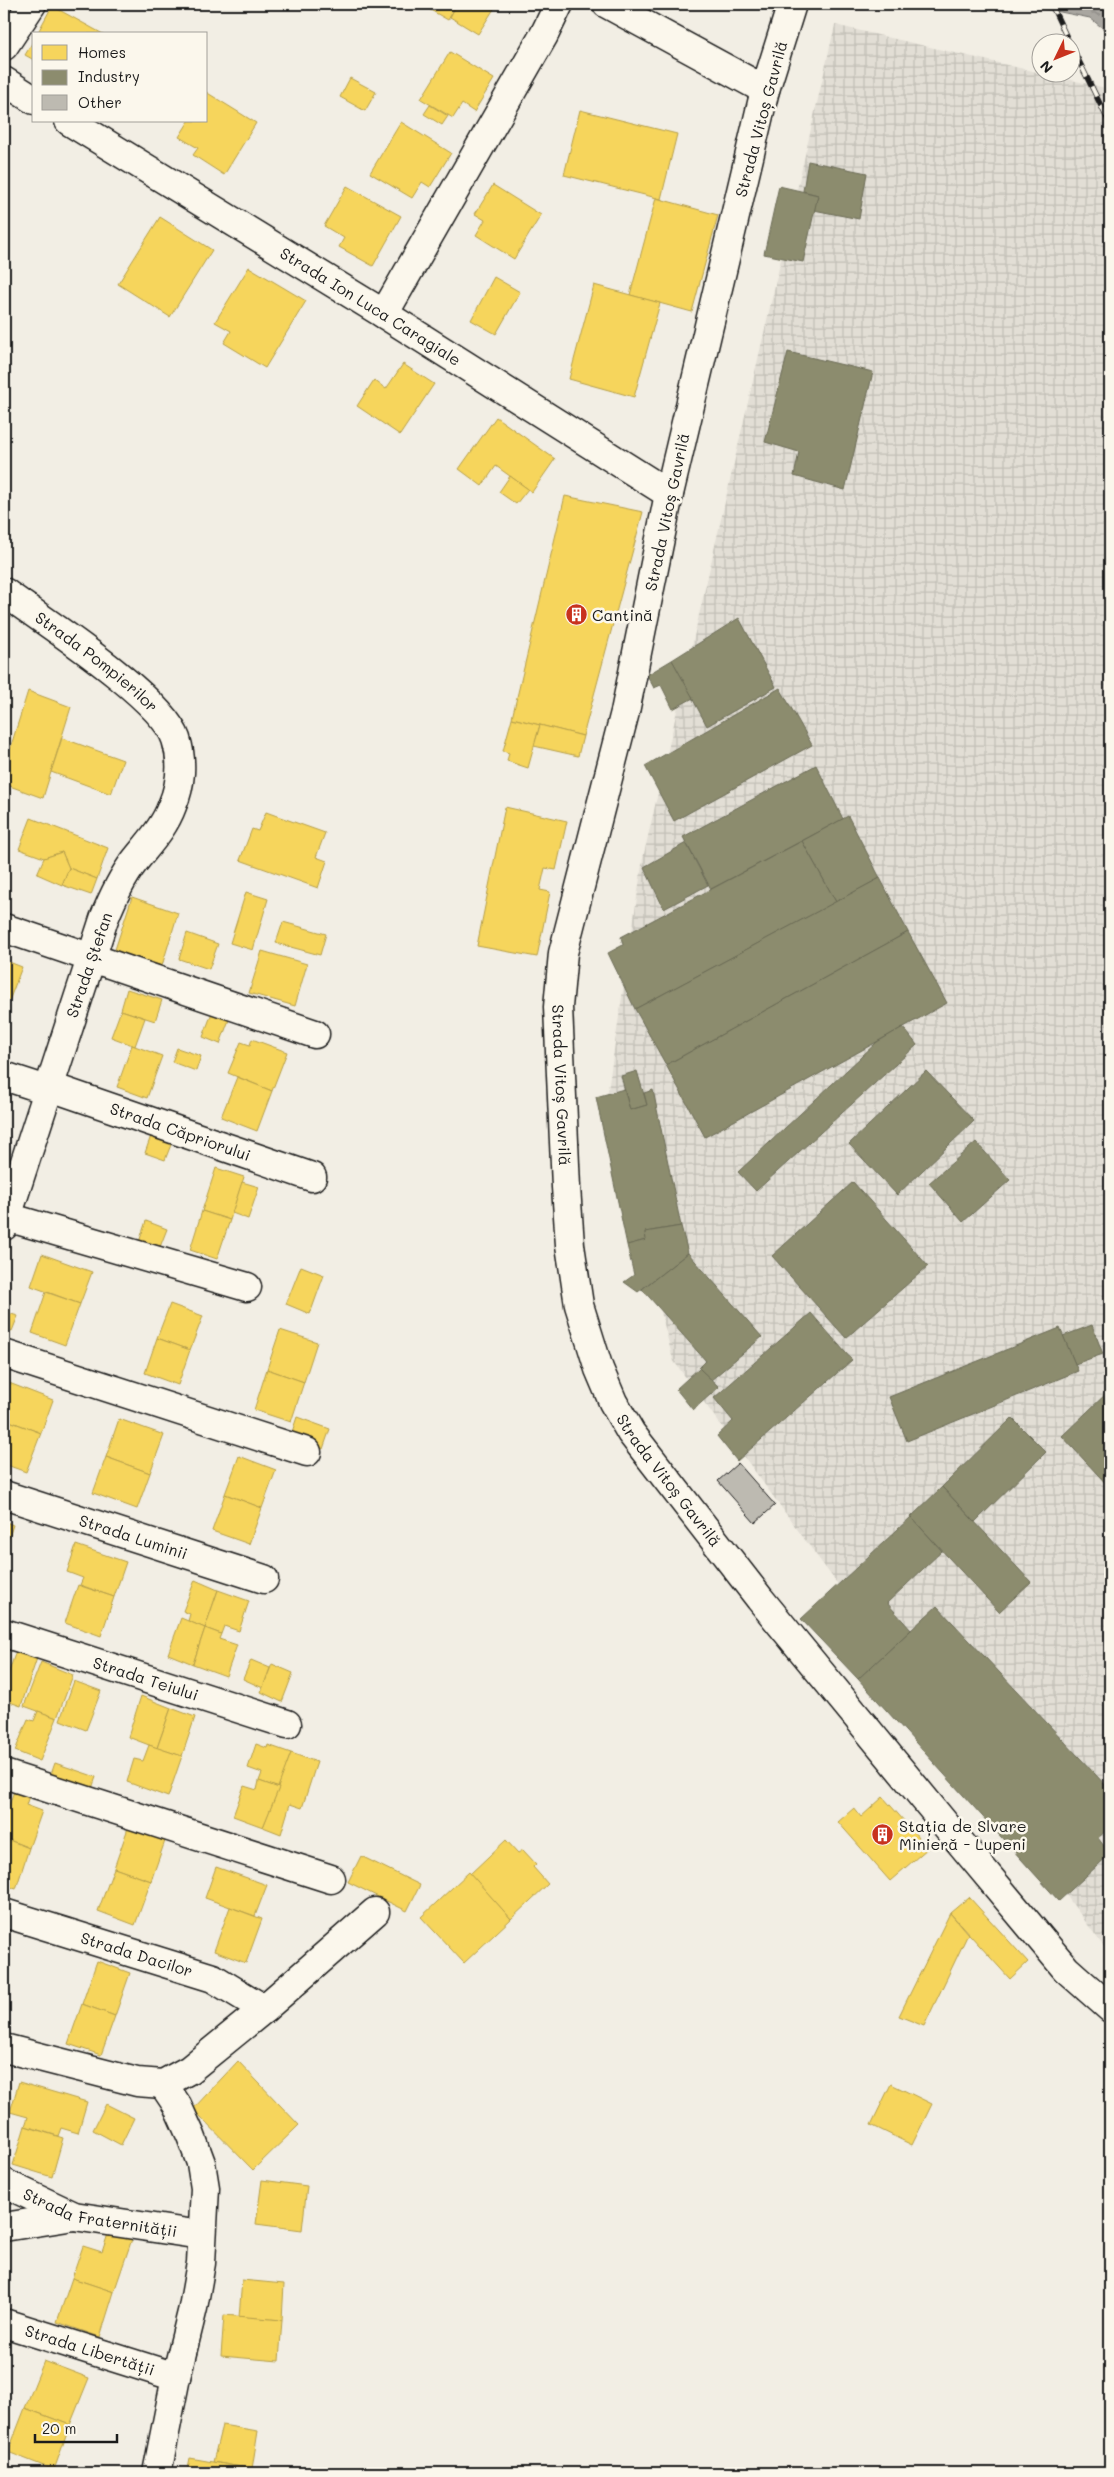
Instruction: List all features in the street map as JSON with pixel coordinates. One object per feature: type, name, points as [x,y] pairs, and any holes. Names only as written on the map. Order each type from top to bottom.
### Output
[{"type":"street","points":[[4,46],[32,4]]},
{"type":"street","points":[[384,314],[544,35],[559,4]]},
{"type":"street","points":[[607,4],[765,90]]},
{"type":"street","name":"Strada Vitoș Gavrilă","points":[[792,4],[765,90],[669,494],[625,712],[575,913],[563,953],[558,1006],[570,1245],[580,1305],[599,1369],[613,1402],[631,1432],[760,1599],[954,1835],[1066,1969],[1110,2008]]},
{"type":"street","points":[[4,81],[32,99]]},
{"type":"street","name":"Strada Ion Luca Caragiale","points":[[71,122],[384,314],[669,494]]},
{"type":"street","name":"Strada Pompierilor","points":[[4,592],[121,678],[146,699],[163,718]]},
{"type":"street","name":"Strada Ștefan","points":[[5,1219],[104,919],[119,886],[164,824],[179,787],[180,765],[176,738],[163,718]]},
{"type":"street","points":[[4,928],[315,1034]]},
{"type":"street","name":"Strada Căpriorului","points":[[4,1076],[47,1088],[312,1176]]},
{"type":"street","points":[[5,1219],[247,1287]]},
{"type":"street","points":[[4,1354],[306,1452]]},
{"type":"street","name":"Strada Luminii","points":[[4,1495],[264,1579]]},
{"type":"street","name":"Strada Teiului","points":[[4,1633],[287,1724]]},
{"type":"street","points":[[4,1774],[332,1879]]},
{"type":"street","points":[[4,2048],[137,2082],[163,2084],[189,2070],[264,2009],[375,1912]]},
{"type":"street","name":"Strada Dacilor","points":[[4,1913],[212,1978],[264,2009]]},
{"type":"street","points":[[157,2473],[176,2377],[194,2308],[201,2263],[205,2188],[201,2163],[177,2105],[163,2084]]},
{"type":"street","name":"Strada Fraternității","points":[[4,2183],[74,2216],[202,2235]]},
{"type":"street","points":[[4,2227],[74,2216]]},
{"type":"street","name":"Strada Libertății","points":[[4,2323],[176,2377]]},
{"type":"shaded area","points":[[835,25],[1032,71],[1032,82],[1080,82],[1110,89],[1110,1955],[673,1360],[607,1096],[643,858]]},
{"type":"water","points":[[1021,4],[1110,4],[1110,34],[1090,18]]},
{"type":"building: Homes","points":[[420,4],[457,4],[457,5],[448,20]]},
{"type":"building: Homes","points":[[457,4],[497,4],[478,34],[450,17]]},
{"type":"building: Homes","points":[[52,6],[99,32],[38,32]]},
{"type":"building: Homes","points":[[32,43],[32,59],[25,55]]},
{"type":"building: Homes","points":[[450,52],[494,79],[474,112],[462,104],[453,118],[421,99]]},
{"type":"building: Homes","points":[[350,78],[376,92],[365,111],[340,97]]},
{"type":"building: Homes","points":[[208,93],[256,123],[224,175],[193,155],[198,148],[179,137],[188,122],[208,122]]},
{"type":"building: Homes","points":[[430,105],[448,116],[442,125],[424,114]]},
{"type":"building: Homes","points":[[580,110],[677,134],[661,199],[564,175]]},
{"type":"building: Homes","points":[[401,122],[451,153],[430,187],[422,182],[412,198],[370,173]]},
{"type":"building: Homes","points":[[493,185],[541,215],[514,259],[476,235],[485,220],[475,214]]},
{"type":"building: Homes","points":[[347,186],[401,216],[373,266],[339,247],[344,238],[324,226]]},
{"type":"building: Homes","points":[[656,198],[718,215],[692,312],[630,295]]},
{"type":"building: Homes","points":[[160,217],[212,250],[170,317],[118,284]]},
{"type":"building: Homes","points":[[249,267],[306,301],[265,368],[224,343],[231,331],[215,322]]},
{"type":"building: Homes","points":[[494,277],[520,292],[496,334],[471,320]]},
{"type":"building: Homes","points":[[594,285],[660,303],[634,397],[569,379]]},
{"type":"building: Homes","points":[[403,364],[434,384],[400,435],[357,406],[374,380],[386,389]]},
{"type":"building: Homes","points":[[496,417],[555,459],[532,492],[496,466],[482,486],[459,469]]},
{"type":"building: Homes","points":[[510,476],[528,489],[516,504],[499,492]]},
{"type":"building: Homes","name":"Cantină","points":[[565,496],[643,512],[583,736],[512,718]]},
{"type":"building: Homes","points":[[28,691],[71,707],[43,798],[4,784],[4,768]]},
{"type":"building: Homes","points":[[512,718],[540,725],[528,768],[507,761],[509,753],[503,751]]},
{"type":"building: Homes","points":[[540,725],[583,736],[578,756],[534,746]]},
{"type":"building: Homes","points":[[62,738],[123,760],[111,794],[51,772]]},
{"type":"building: Homes","points":[[505,807],[567,821],[556,870],[545,868],[540,890],[550,892],[537,957],[477,946]]},
{"type":"building: Homes","points":[[266,812],[325,833],[316,857],[327,861],[318,888],[240,860],[252,829],[258,831]]},
{"type":"building: Homes","points":[[31,818],[108,848],[97,879],[69,868],[62,852],[44,858],[19,849]]},
{"type":"building: Homes","points":[[62,852],[69,868],[62,885],[37,874],[44,858]]},
{"type":"building: Homes","points":[[69,868],[97,879],[91,895],[62,885]]},
{"type":"building: Homes","points":[[246,892],[268,899],[253,950],[230,943]]},
{"type":"building: Homes","points":[[132,897],[178,913],[161,969],[111,962]]},
{"type":"building: Homes","points":[[283,922],[326,934],[320,955],[276,943]]},
{"type":"building: Homes","points":[[187,933],[218,944],[209,969],[179,959]]},
{"type":"building: Homes","points":[[262,951],[307,964],[295,1006],[249,993]]},
{"type":"building: Homes","points":[[4,960],[22,967],[9,1001],[4,1000]]},
{"type":"building: Homes","points":[[127,989],[162,1000],[155,1021],[121,1010]]},
{"type":"building: Homes","points":[[121,1010],[145,1018],[135,1046],[111,1037]]},
{"type":"building: Homes","points":[[213,1010],[230,1017],[220,1044],[203,1037]]},
{"type":"building: Homes","points":[[252,1039],[287,1052],[272,1091],[228,1073],[241,1042],[250,1045]]},
{"type":"building: Homes","points":[[132,1045],[162,1056],[147,1098],[117,1087]]},
{"type":"building: Homes","points":[[177,1048],[201,1056],[196,1071],[172,1062]]},
{"type":"building: Homes","points":[[237,1077],[272,1091],[257,1131],[221,1117]]},
{"type":"building: Homes","points":[[153,1130],[174,1137],[165,1160],[145,1153]]},
{"type":"building: Homes","points":[[216,1168],[244,1177],[230,1220],[202,1211]]},
{"type":"building: Homes","points":[[242,1182],[259,1187],[248,1219],[232,1213]]},
{"type":"building: Homes","points":[[202,1211],[230,1220],[217,1259],[190,1250]]},
{"type":"building: Homes","points":[[146,1221],[167,1229],[158,1252],[138,1245]]},
{"type":"building: Homes","points":[[42,1254],[92,1272],[80,1304],[31,1286]]},
{"type":"building: Homes","points":[[301,1266],[324,1275],[310,1314],[286,1304]]},
{"type":"building: Homes","points":[[46,1292],[80,1304],[65,1345],[32,1333]]},
{"type":"building: Homes","points":[[170,1304],[203,1316],[190,1350],[157,1338]]},
{"type":"building: Homes","points":[[4,1312],[18,1316],[12,1331],[4,1328]]},
{"type":"building: Homes","points":[[280,1330],[317,1342],[304,1382],[267,1369]]},
{"type":"building: Homes","points":[[157,1338],[190,1350],[178,1385],[145,1373]]},
{"type":"building: Homes","points":[[267,1369],[304,1382],[291,1422],[254,1410]]},
{"type":"building: Homes","points":[[4,1381],[53,1400],[41,1433],[4,1419]]},
{"type":"building: Homes","points":[[297,1417],[330,1429],[323,1449],[290,1438]]},
{"type":"building: Homes","points":[[4,1419],[41,1433],[26,1472],[4,1464]]},
{"type":"building: Homes","points":[[119,1419],[164,1435],[150,1473],[106,1457]]},
{"type":"building: Homes","points":[[239,1456],[276,1470],[262,1508],[225,1494]]},
{"type":"building: Homes","points":[[106,1457],[150,1473],[137,1509],[93,1493]]},
{"type":"building: Homes","points":[[225,1494],[262,1508],[249,1544],[212,1531]]},
{"type":"building: Homes","points":[[4,1521],[13,1525],[4,1552]]},
{"type":"building: Homes","points":[[76,1545],[126,1562],[114,1597],[80,1585],[83,1578],[67,1572]]},
{"type":"building: Homes","points":[[195,1580],[218,1590],[205,1628],[188,1621],[190,1614],[183,1611]]},
{"type":"building: Homes","points":[[78,1585],[114,1597],[101,1636],[65,1623]]},
{"type":"building: Homes","points":[[218,1590],[249,1601],[239,1631],[224,1626],[221,1634],[205,1628]]},
{"type":"building: Homes","points":[[181,1618],[205,1628],[193,1664],[168,1654]]},
{"type":"building: Homes","points":[[205,1628],[221,1634],[219,1639],[237,1645],[226,1676],[193,1664]]},
{"type":"building: Homes","points":[[16,1651],[37,1658],[21,1706],[4,1700],[4,1686]]},
{"type":"building: Homes","points":[[251,1660],[270,1668],[263,1688],[243,1679]]},
{"type":"building: Homes","points":[[41,1662],[73,1675],[57,1718],[24,1706]]},
{"type":"building: Homes","points":[[272,1664],[293,1673],[282,1702],[261,1692]]},
{"type":"building: Homes","points":[[74,1681],[101,1691],[86,1730],[60,1720]]},
{"type":"building: Homes","points":[[141,1696],[171,1708],[157,1748],[128,1737]]},
{"type":"building: Homes","points":[[171,1708],[195,1717],[182,1756],[157,1748]]},
{"type":"building: Homes","points":[[38,1711],[57,1718],[40,1761],[15,1751],[28,1719],[34,1721]]},
{"type":"building: Homes","points":[[256,1744],[267,1748],[268,1745],[291,1753],[279,1788],[259,1781],[262,1773],[248,1768]]},
{"type":"building: Homes","points":[[149,1745],[182,1756],[168,1797],[127,1782],[134,1759],[143,1761]]},
{"type":"building: Homes","points":[[291,1753],[317,1762],[302,1808],[290,1804],[281,1834],[263,1827]]},
{"type":"building: Homes","points":[[55,1763],[96,1777],[90,1794],[49,1780]]},
{"type":"building: Homes","points":[[259,1781],[279,1788],[263,1827],[233,1816],[244,1786],[257,1790]]},
{"type":"building: Homes","points":[[15,1788],[30,1793],[26,1805],[42,1811],[29,1848],[4,1838],[4,1820]]},
{"type":"building: Homes","name":"Stația de Slvare Minieră - Lupeni","points":[[883,1797],[928,1848],[890,1881],[838,1822],[854,1808],[861,1817]]},
{"type":"building: Homes","points":[[128,1828],[165,1841],[151,1881],[114,1868]]},
{"type":"building: Homes","points":[[4,1838],[29,1848],[16,1889],[4,1885]]},
{"type":"building: Homes","points":[[506,1840],[518,1853],[523,1850],[536,1864],[533,1867],[548,1884],[511,1919],[470,1874]]},
{"type":"building: Homes","points":[[361,1856],[420,1885],[407,1911],[348,1882]]},
{"type":"building: Homes","points":[[216,1867],[267,1885],[255,1916],[205,1898]]},
{"type":"building: Homes","points":[[114,1868],[151,1881],[135,1925],[98,1911]]},
{"type":"building: Homes","points":[[469,1872],[511,1919],[464,1963],[421,1917]]},
{"type":"building: Homes","points":[[969,1897],[1028,1962],[1010,1979],[950,1913]]},
{"type":"building: Homes","points":[[230,1907],[262,1919],[246,1963],[214,1951]]},
{"type":"building: Homes","points":[[950,1913],[968,1934],[924,2026],[899,2016]]},
{"type":"building: Homes","points":[[97,1961],[130,1973],[115,2016],[82,2004]]},
{"type":"building: Homes","points":[[82,2004],[115,2016],[101,2055],[68,2044]]},
{"type":"building: Homes","points":[[238,2061],[299,2125],[253,2170],[193,2109]]},
{"type":"building: Homes","points":[[19,2082],[87,2102],[78,2133],[61,2128],[58,2136],[25,2126],[28,2117],[10,2112]]},
{"type":"building: Homes","points":[[891,2084],[932,2104],[912,2145],[871,2125]]},
{"type":"building: Homes","points":[[106,2104],[134,2118],[121,2145],[93,2130]]},
{"type":"building: Homes","points":[[25,2126],[63,2138],[52,2177],[13,2165]]},
{"type":"building: Homes","points":[[262,2180],[307,2186],[302,2230],[256,2224]]},
{"type":"building: Homes","points":[[109,2231],[132,2239],[114,2292],[72,2278],[83,2246],[102,2252]]},
{"type":"building: Homes","points":[[72,2278],[114,2292],[100,2337],[57,2322]]},
{"type":"building: Homes","points":[[242,2280],[284,2284],[282,2320],[239,2317]]},
{"type":"building: Homes","points":[[224,2315],[282,2320],[279,2361],[221,2356]]},
{"type":"building: Homes","points":[[44,2361],[89,2378],[70,2425],[25,2408]]},
{"type":"building: Homes","points":[[25,2408],[70,2425],[54,2470],[8,2452]]},
{"type":"building: Homes","points":[[222,2425],[258,2431],[252,2469],[213,2462]]},
{"type":"building: Homes","points":[[190,2458],[252,2469],[251,2473],[187,2473]]},
{"type":"building: Industry","points":[[808,161],[867,173],[859,219],[814,210],[818,195],[803,191]]},
{"type":"building: Industry","points":[[779,186],[818,195],[803,262],[764,254]]},
{"type":"building: Industry","points":[[788,352],[873,372],[845,490],[794,476],[799,452],[765,442]]},
{"type":"building: Industry","points":[[739,618],[776,687],[707,726],[672,660]]},
{"type":"building: Industry","points":[[672,660],[693,698],[673,709],[661,685],[654,688],[647,675]]},
{"type":"building: Industry","points":[[780,688],[812,745],[674,821],[645,766]]},
{"type":"building: Industry","points":[[816,765],[843,819],[711,889],[683,837]]},
{"type":"building: Industry","points":[[848,816],[880,878],[836,902],[802,841]]},
{"type":"building: Industry","points":[[802,841],[836,902],[635,1009],[608,953],[623,945],[621,937]]},
{"type":"building: Industry","points":[[686,843],[708,885],[664,909],[644,867]]},
{"type":"building: Industry","points":[[880,878],[908,932],[666,1065],[635,1009]]},
{"type":"building: Industry","points":[[908,932],[947,1003],[705,1137],[666,1065]]},
{"type":"building: Industry","points":[[903,1027],[917,1045],[756,1191],[738,1172],[877,1042]]},
{"type":"building: Industry","points":[[637,1071],[647,1105],[630,1110],[621,1076]]},
{"type":"building: Industry","points":[[926,1071],[974,1121],[897,1195],[849,1144]]},
{"type":"building: Industry","points":[[624,1089],[630,1110],[647,1105],[644,1093],[653,1090],[681,1226],[645,1232],[646,1240],[627,1245],[596,1097]]},
{"type":"building: Industry","points":[[976,1142],[1010,1180],[963,1222],[929,1183]]},
{"type":"building: Industry","points":[[853,1182],[928,1266],[846,1338],[772,1256]]},
{"type":"building: Industry","points":[[681,1226],[688,1253],[638,1292],[624,1282],[634,1275],[627,1245],[646,1240],[645,1232]]},
{"type":"building: Industry","points":[[688,1253],[762,1337],[710,1381],[699,1368],[706,1361],[642,1289]]},
{"type":"building: Industry","points":[[811,1313],[852,1360],[737,1461],[717,1436],[733,1421],[714,1398]]},
{"type":"building: Industry","points":[[1092,1325],[1103,1354],[1075,1364],[1063,1336]]},
{"type":"building: Industry","points":[[1060,1328],[1078,1371],[907,1441],[889,1397]]},
{"type":"building: Industry","points":[[699,1368],[719,1387],[693,1410],[676,1389]]},
{"type":"building: Industry","points":[[1110,1390],[1110,1488],[1062,1436]]},
{"type":"building: Industry","points":[[1012,1418],[1046,1452],[975,1522],[942,1487]]},
{"type":"building: Industry","points":[[942,1487],[1031,1582],[999,1612],[911,1517]]},
{"type":"building: Industry","points":[[911,1517],[942,1551],[887,1603],[911,1630],[858,1679],[801,1619]]},
{"type":"building: Industry","points":[[937,1606],[1110,1790],[1110,1827],[1098,1838],[1110,1854],[1059,1901],[858,1679]]},
{"type":"building: Other","points":[[738,1463],[775,1505],[755,1523],[718,1481]]},
{"type":"railway","points":[[1051,4],[1064,32]]},
{"type":"railway","points":[[1082,67],[1110,124]]},
{"type":"place","name":"Cantină","points":[[576,615]]},
{"type":"place","name":"Stația de Slvare Minieră - Lupeni","points":[[883,1835]]}]
